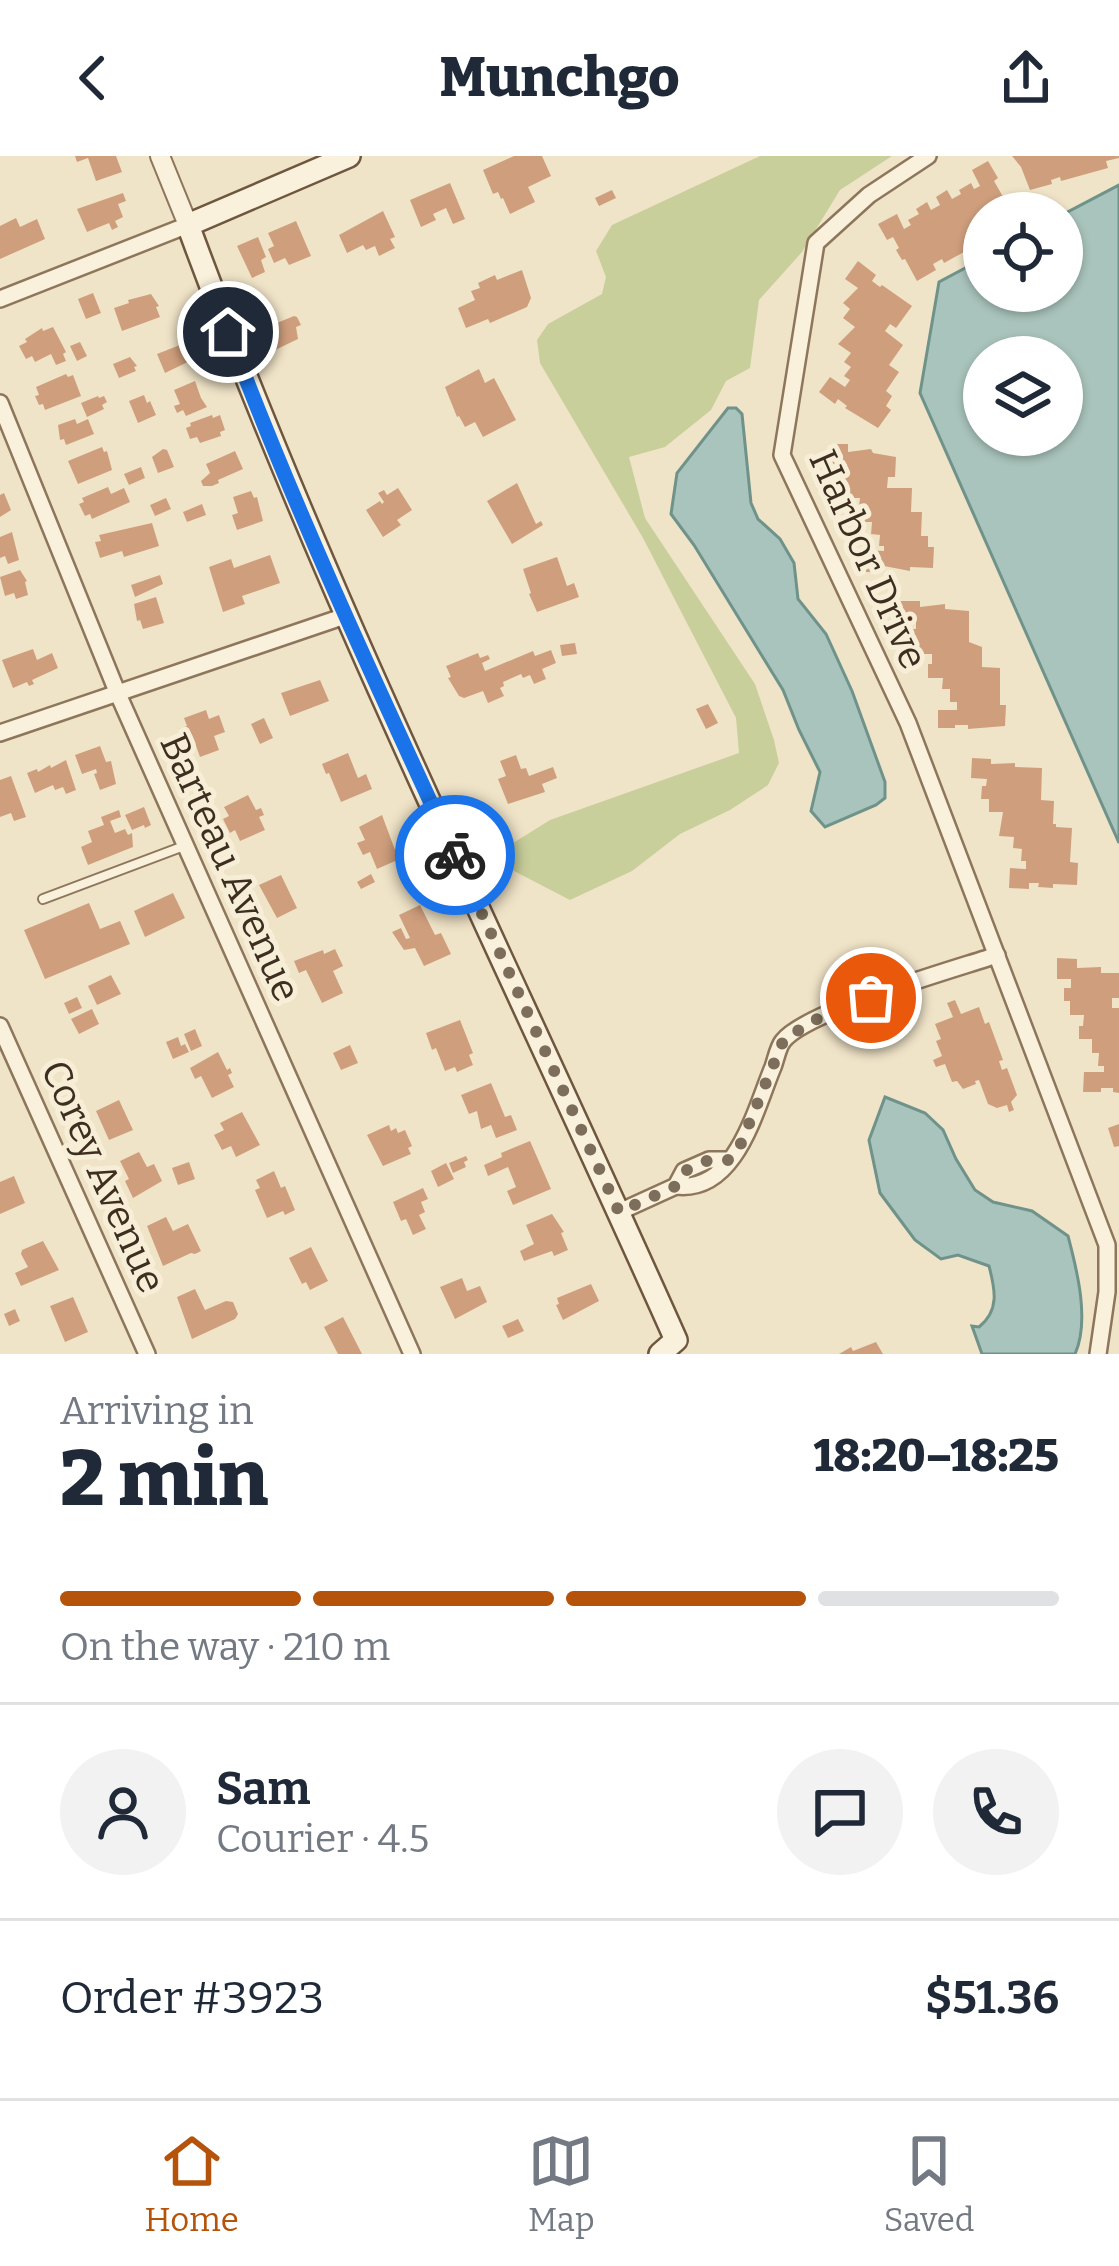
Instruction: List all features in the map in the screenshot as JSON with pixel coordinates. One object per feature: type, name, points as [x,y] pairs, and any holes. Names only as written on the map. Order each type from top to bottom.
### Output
[{"type":"main road","points":[[349,156],[188,224],[262,421],[345,616],[619,1212],[673,1349]]},
{"type":"street","points":[[0,299],[188,224],[160,156]]},
{"type":"street","name":"Harbor Drive","points":[[928,156],[869,195],[816,243],[782,455],[908,723],[1108,1245],[1098,1354]]},
{"type":"street","name":"Barteau Avenue","points":[[0,403],[118,694],[412,1354]]},
{"type":"street","points":[[0,733],[345,616]]},
{"type":"street","points":[[619,1212],[676,1186],[692,1188],[714,1179],[739,1148],[784,1039],[829,1012],[997,955]]},
{"type":"street","name":"Corey Avenue","points":[[0,1026],[148,1354]]},
{"type":"lane","points":[[44,899],[185,845]]},
{"type":"green space","points":[[760,156],[892,156],[840,190],[802,252],[759,300],[750,368],[726,381],[711,410],[665,447],[629,457],[645,518],[755,684],[779,763],[768,785],[730,810],[680,834],[632,871],[570,900],[514,871],[507,847],[550,820],[739,753],[736,718],[643,538],[540,363],[537,340],[548,324],[602,294],[606,277],[596,251],[612,225]]},
{"type":"water","points":[[1119,185],[1119,843],[920,393],[939,282],[963,269],[963,312],[1083,312],[1083,204]]},
{"type":"water","points":[[728,408],[742,414],[751,503],[758,519],[780,539],[794,563],[798,599],[826,634],[885,782],[885,798],[876,805],[825,827],[811,811],[820,772],[783,690],[671,514],[677,473]]},
{"type":"water","points":[[885,1097],[925,1113],[943,1130],[975,1190],[993,1202],[1032,1211],[1068,1236],[1082,1311],[1075,1354],[982,1354],[972,1326],[979,1327],[993,1306],[989,1266],[958,1255],[941,1259],[915,1240],[880,1193],[869,1140]]},
{"type":"building","points":[[75,156],[116,156],[122,172],[96,181],[88,158],[77,162]]},
{"type":"building","points":[[514,156],[542,156],[551,176],[528,187],[535,202],[510,214],[498,192],[493,194],[483,170]]},
{"type":"building","points":[[1012,156],[1119,158],[1106,161],[1108,168],[1061,181],[1060,177],[1030,190]]},
{"type":"building","points":[[988,161],[1000,192],[963,192],[963,253],[933,264],[936,270],[917,281],[893,237],[887,240],[878,224],[897,214],[904,229],[919,214],[916,209],[927,202],[931,210],[940,205],[936,197],[947,190],[952,199],[971,183],[974,189],[980,186],[972,170]]},
{"type":"building","points":[[450,183],[465,219],[453,224],[446,208],[421,227],[410,200]]},
{"type":"building","points":[[612,190],[616,198],[599,206],[595,198]]},
{"type":"building","points":[[123,193],[126,201],[118,204],[123,217],[115,221],[118,227],[112,230],[109,223],[87,232],[77,209]]},
{"type":"building","points":[[383,211],[395,248],[379,256],[375,246],[366,250],[363,245],[347,253],[339,235]]},
{"type":"building","points":[[16,218],[20,227],[37,219],[45,239],[0,259],[0,226]]},
{"type":"building","points":[[296,221],[311,256],[289,265],[285,258],[274,263],[268,233]]},
{"type":"building","points":[[258,237],[266,257],[261,260],[265,272],[252,278],[237,246]]},
{"type":"building","points":[[858,261],[876,275],[872,281],[912,306],[896,328],[890,324],[885,331],[903,345],[889,365],[899,372],[886,391],[892,396],[886,406],[891,410],[878,428],[838,399],[835,404],[819,392],[830,377],[845,387],[850,380],[844,376],[851,367],[844,362],[851,353],[838,344],[855,327],[843,318],[850,309],[843,303],[858,288],[845,279]]},
{"type":"building","points":[[522,270],[531,298],[527,307],[466,328],[458,308],[475,300],[471,291],[480,288],[478,283]]},
{"type":"building","points":[[93,293],[101,313],[86,319],[78,299]]},
{"type":"building","points":[[151,294],[160,317],[122,331],[114,308]]},
{"type":"building","points":[[294,316],[301,325],[296,327],[298,339],[273,351],[265,333]]},
{"type":"building","points":[[53,327],[66,361],[56,365],[51,354],[35,362],[32,356],[26,359],[19,346],[42,328]]},
{"type":"building","points":[[80,342],[87,356],[77,361],[70,346]]},
{"type":"building","points":[[185,343],[197,347],[198,357],[165,373],[157,354]]},
{"type":"building","points":[[130,357],[136,371],[119,378],[113,364]]},
{"type":"building","points":[[479,369],[485,383],[494,378],[516,420],[483,437],[475,422],[465,427],[457,417],[445,387]]},
{"type":"building","points":[[73,375],[81,396],[45,410],[35,396],[39,395],[36,387]]},
{"type":"building","points":[[195,381],[207,407],[186,416],[183,410],[177,413],[174,406],[180,404],[174,390]]},
{"type":"building","points":[[144,395],[156,415],[138,423],[129,401]]},
{"type":"building","points":[[98,396],[107,402],[104,409],[87,417],[81,403]]},
{"type":"building","points":[[220,415],[225,430],[221,436],[200,443],[197,437],[190,439],[186,428],[190,423]]},
{"type":"building","points":[[75,419],[77,424],[88,419],[94,434],[66,445],[60,440],[58,425]]},
{"type":"building","points":[[830,444],[848,444],[848,452],[871,449],[896,457],[895,477],[888,477],[887,488],[912,488],[911,512],[922,512],[921,536],[928,536],[928,547],[934,547],[933,568],[910,567],[910,571],[884,566],[884,572],[866,572],[867,550],[884,551],[884,546],[879,546],[880,535],[871,534],[872,522],[857,522],[860,498],[846,498],[846,485],[838,485],[838,472],[846,473],[847,464],[829,464]]},
{"type":"building","points":[[102,447],[112,470],[78,484],[68,461]]},
{"type":"building","points":[[163,449],[174,467],[158,473],[152,457]]},
{"type":"building","points":[[235,451],[243,469],[203,486],[201,481],[210,473],[206,464]]},
{"type":"building","points":[[141,467],[145,478],[129,485],[124,474]]},
{"type":"building","points":[[517,483],[536,524],[541,521],[543,525],[512,544],[487,501]]},
{"type":"building","points":[[108,487],[111,494],[124,488],[130,502],[92,519],[90,514],[85,516],[79,504],[82,498]]},
{"type":"building","points":[[398,488],[412,510],[383,537],[366,510],[384,502],[378,493],[384,490],[387,495]]},
{"type":"building","points":[[251,491],[263,521],[237,530],[233,497]]},
{"type":"building","points":[[4,493],[11,510],[0,517],[0,495]]},
{"type":"building","points":[[166,498],[171,509],[155,516],[150,505]]},
{"type":"building","points":[[202,504],[206,515],[187,522],[183,512]]},
{"type":"building","points":[[152,523],[159,546],[124,557],[122,551],[100,558],[95,542],[101,541],[99,535]]},
{"type":"building","points":[[12,532],[19,560],[8,564],[5,556],[0,558],[0,537]]},
{"type":"building","points":[[270,555],[280,583],[242,596],[245,604],[223,612],[209,567],[231,559],[234,568]]},
{"type":"building","points":[[557,557],[567,586],[574,583],[579,597],[537,612],[523,569]]},
{"type":"building","points":[[20,570],[28,595],[5,596],[0,577]]},
{"type":"building","points":[[160,575],[163,584],[135,597],[131,585]]},
{"type":"building","points":[[156,597],[164,623],[143,629],[134,604]]},
{"type":"building","points":[[899,601],[969,611],[969,642],[982,647],[982,667],[1000,668],[1005,726],[938,728],[938,710],[957,710],[957,702],[950,702],[950,689],[942,689],[943,678],[928,678],[932,654],[917,654],[917,641],[910,641],[916,621],[899,621]]},
{"type":"building","points":[[575,643],[577,654],[562,656],[560,645]]},
{"type":"building","points":[[33,649],[37,660],[52,653],[58,668],[32,680],[34,684],[13,688],[2,660]]},
{"type":"building","points":[[551,650],[556,663],[542,669],[546,679],[534,684],[530,675],[523,678],[521,674],[503,682],[504,696],[488,703],[483,691],[459,696],[448,678],[446,666],[478,653],[490,659],[482,663],[485,671],[533,651],[535,656]]},
{"type":"building","points":[[320,680],[329,701],[290,716],[281,693]]},
{"type":"building","points":[[708,704],[718,723],[706,729],[696,709]]},
{"type":"building","points":[[206,710],[209,719],[219,715],[225,732],[214,736],[219,750],[200,757],[195,743],[185,746],[179,729],[187,726],[184,718]]},
{"type":"building","points":[[264,718],[273,738],[260,744],[251,724]]},
{"type":"building","points":[[100,746],[106,762],[111,761],[116,784],[100,790],[96,769],[82,774],[75,755]]},
{"type":"building","points":[[348,753],[358,778],[366,774],[372,789],[341,802],[322,764]]},
{"type":"building","points":[[516,755],[529,776],[553,767],[557,778],[542,784],[545,792],[508,804],[498,779],[506,776],[500,761]]},
{"type":"building","points":[[972,758],[1042,768],[1041,800],[1054,801],[1053,824],[1072,828],[1070,862],[1078,863],[1077,885],[1053,884],[1053,888],[1029,883],[1029,889],[1009,888],[1010,868],[1026,869],[1026,861],[1021,861],[1022,849],[1013,848],[1014,837],[999,836],[1003,812],[989,812],[989,799],[981,799],[987,779],[971,778]]},
{"type":"building","points":[[66,760],[76,790],[66,794],[63,787],[55,790],[53,785],[35,793],[27,773]]},
{"type":"building","points":[[11,776],[26,817],[14,821],[11,813],[0,817],[0,780]]},
{"type":"building","points":[[248,795],[256,810],[261,808],[265,830],[240,841],[223,819],[229,816],[224,807]]},
{"type":"building","points":[[144,807],[151,825],[132,830],[125,815]]},
{"type":"building","points":[[119,810],[121,817],[110,821],[115,833],[125,829],[128,835],[132,833],[133,847],[88,865],[81,847],[92,842],[88,831],[104,825],[101,817]]},
{"type":"building","points":[[382,815],[402,858],[377,869],[370,852],[363,855],[357,843],[365,840],[359,827]]},
{"type":"building","points":[[371,874],[375,882],[361,889],[357,882]]},
{"type":"building","points":[[281,875],[297,908],[277,918],[259,885]]},
{"type":"building","points":[[173,893],[185,918],[145,937],[134,911]]},
{"type":"building","points":[[89,903],[100,929],[120,921],[130,944],[45,979],[24,930]]},
{"type":"building","points":[[420,905],[451,954],[424,966],[415,948],[404,950],[392,932],[401,928],[406,939],[410,938],[399,915]]},
{"type":"building","points":[[335,949],[343,966],[333,971],[343,993],[322,1003],[306,970],[299,973],[294,961]]},
{"type":"building","points":[[1057,958],[1077,959],[1077,968],[1101,967],[1101,973],[1119,973],[1119,998],[1112,998],[1112,1008],[1119,1008],[1119,1093],[1113,1088],[1083,1092],[1084,1072],[1104,1072],[1104,1066],[1098,1066],[1099,1053],[1092,1053],[1092,1039],[1079,1039],[1084,1015],[1070,1015],[1064,988],[1071,988],[1071,979],[1057,979]]},
{"type":"building","points":[[111,975],[121,994],[97,1005],[88,986]]},
{"type":"building","points":[[77,997],[82,1008],[69,1014],[64,1003]]},
{"type":"building","points":[[955,1000],[961,1014],[979,1007],[985,1024],[989,1022],[1002,1070],[1007,1068],[1017,1095],[1011,1102],[1014,1110],[988,1104],[979,1080],[963,1089],[952,1082],[945,1064],[936,1067],[933,1060],[942,1056],[935,1024],[953,1017],[947,1003]]},
{"type":"building","points":[[92,1009],[99,1024],[79,1034],[71,1019]]},
{"type":"building","points":[[460,1020],[473,1065],[445,1071],[426,1033]]},
{"type":"building","points":[[195,1029],[202,1046],[191,1051],[184,1034]]},
{"type":"building","points":[[178,1037],[189,1052],[173,1059],[166,1042]]},
{"type":"building","points":[[350,1045],[358,1063],[341,1070],[333,1053]]},
{"type":"building","points":[[218,1052],[230,1068],[234,1087],[212,1098],[201,1076],[195,1079],[190,1068]]},
{"type":"building","points":[[491,1083],[505,1117],[511,1115],[517,1130],[496,1138],[491,1125],[481,1129],[477,1111],[469,1114],[461,1095]]},
{"type":"building","points":[[119,1100],[133,1130],[109,1140],[96,1111]]},
{"type":"building","points":[[242,1112],[260,1145],[236,1157],[231,1146],[222,1150],[214,1135],[224,1130],[220,1123]]},
{"type":"building","points":[[1119,1124],[1119,1146],[1114,1147],[1108,1128]]},
{"type":"building","points":[[389,1125],[391,1131],[405,1130],[411,1154],[383,1166],[367,1135]]},
{"type":"building","points":[[530,1141],[551,1189],[513,1205],[507,1191],[516,1187],[508,1167],[488,1176],[484,1165]]},
{"type":"building","points":[[139,1152],[147,1167],[154,1164],[162,1181],[133,1198],[120,1161]]},
{"type":"building","points":[[466,1156],[466,1167],[453,1173],[449,1163]]},
{"type":"building","points":[[189,1162],[195,1179],[178,1185],[172,1168]]},
{"type":"building","points":[[446,1163],[454,1179],[438,1187],[431,1171]]},
{"type":"building","points":[[274,1171],[295,1210],[267,1218],[255,1190],[260,1188],[256,1180]]},
{"type":"building","points":[[14,1176],[25,1203],[0,1214],[0,1182]]},
{"type":"building","points":[[423,1188],[428,1199],[421,1202],[425,1212],[419,1215],[426,1229],[413,1235],[393,1202]]},
{"type":"building","points":[[552,1214],[564,1232],[568,1250],[524,1261],[520,1251],[534,1244],[526,1225]]},
{"type":"building","points":[[166,1217],[173,1231],[188,1224],[201,1251],[163,1266],[147,1226]]},
{"type":"building","points":[[43,1241],[59,1270],[21,1286],[15,1273],[28,1267],[22,1250]]},
{"type":"building","points":[[311,1247],[328,1281],[310,1290],[289,1258]]},
{"type":"building","points":[[462,1278],[467,1291],[480,1286],[487,1302],[455,1319],[440,1287]]},
{"type":"building","points":[[591,1284],[599,1301],[563,1320],[557,1298]]},
{"type":"building","points":[[195,1289],[205,1310],[226,1301],[233,1302],[238,1314],[192,1339],[177,1297]]},
{"type":"building","points":[[73,1297],[88,1332],[65,1342],[50,1306]]},
{"type":"building","points":[[15,1309],[20,1321],[9,1326],[4,1314]]},
{"type":"building","points":[[343,1317],[362,1354],[338,1354],[324,1327]]},
{"type":"building","points":[[518,1319],[524,1331],[508,1338],[502,1326]]},
{"type":"building","points":[[876,1342],[883,1354],[839,1354],[851,1347],[853,1351]]},
{"type":"way so far","points":[[455,855],[619,1212],[676,1186],[685,1171],[709,1160],[729,1160],[739,1148],[784,1039],[829,1012],[871,998]]},
{"type":"route","points":[[228,332],[345,616],[455,855]]}]
